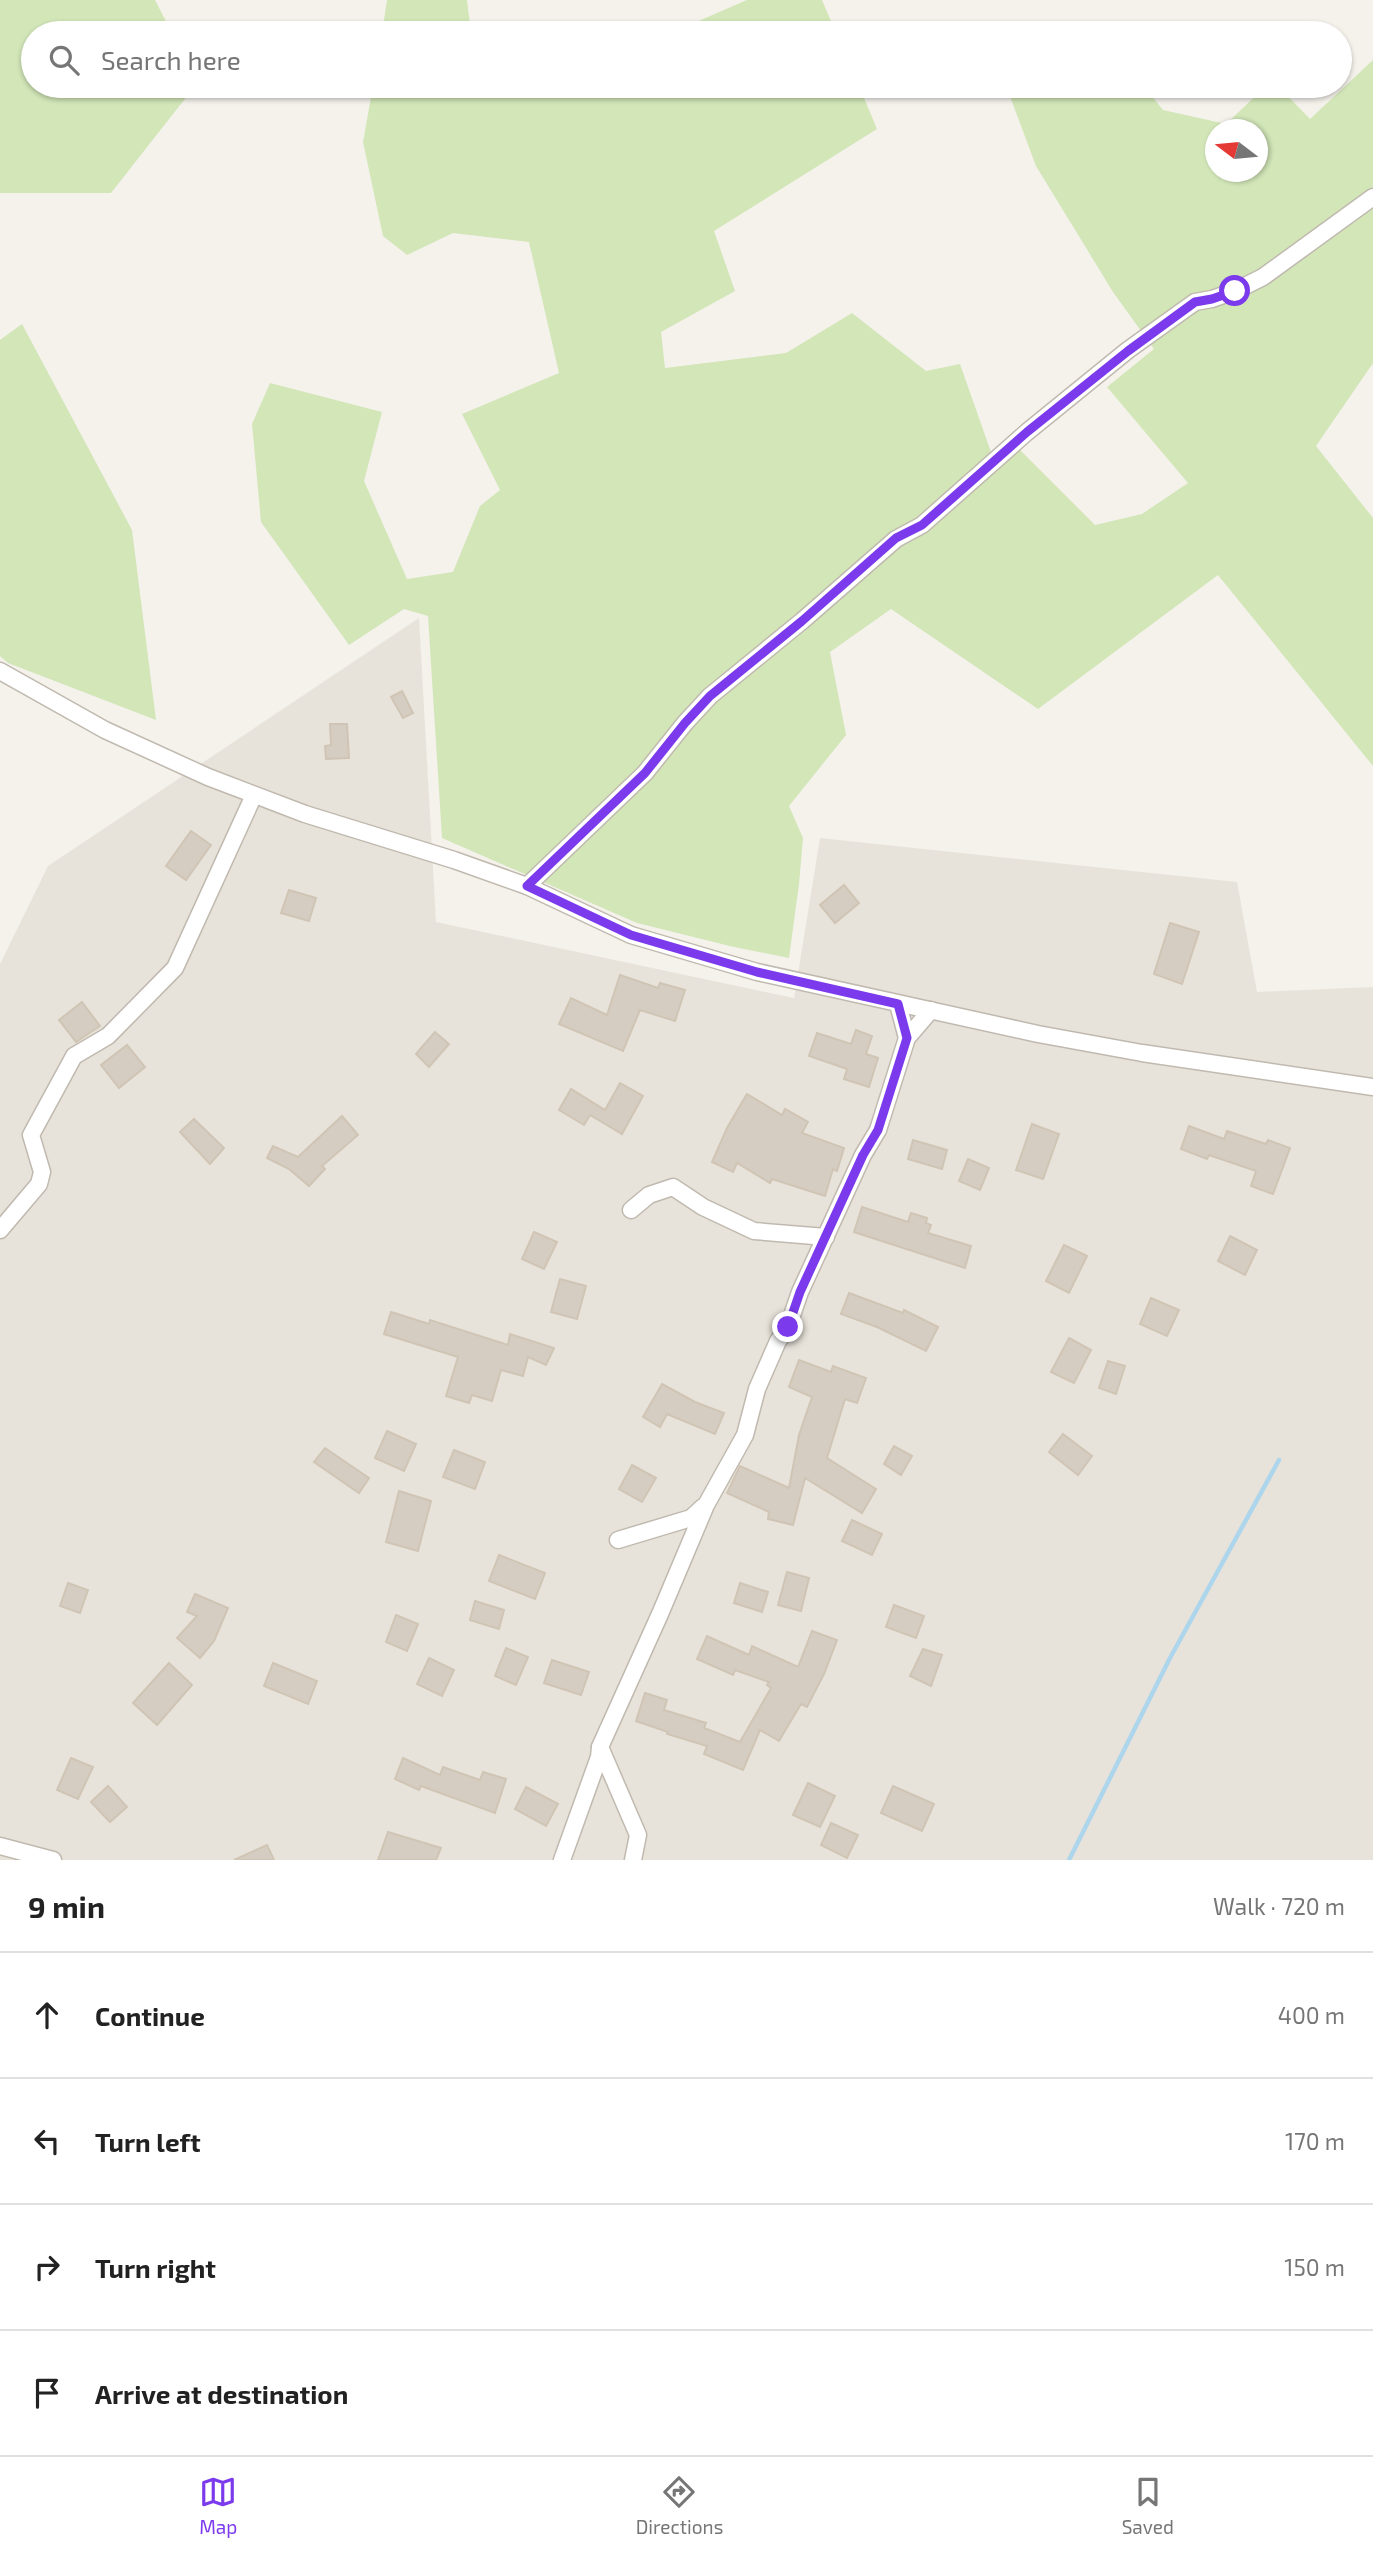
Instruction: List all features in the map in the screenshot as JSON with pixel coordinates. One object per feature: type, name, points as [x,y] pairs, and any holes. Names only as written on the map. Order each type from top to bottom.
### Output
[{"type":"street","points":[[527,886],[645,773],[710,696],[802,621],[896,538],[922,525],[1037,424],[1128,351],[1195,302],[1235,291],[1263,277],[1373,197]]},
{"type":"street","points":[[0,671],[105,730],[208,777],[305,814],[454,860],[527,886],[631,935],[757,972],[1038,1034],[1142,1053],[1373,1087]]},
{"type":"street","points":[[0,1230],[39,1184],[42,1172],[31,1135],[74,1056],[108,1036],[176,968],[254,794]]},
{"type":"street","points":[[898,1004],[907,1038]]},
{"type":"street","points":[[562,1860],[600,1757],[600,1747],[706,1504],[745,1436],[757,1389],[778,1341],[788,1327],[800,1292],[863,1155],[878,1130],[907,1038],[931,1010]]},
{"type":"street","points":[[631,1210],[649,1195],[673,1187],[703,1207],[754,1231],[826,1237]]},
{"type":"street","points":[[618,1540],[691,1518],[706,1504]]},
{"type":"street","points":[[600,1747],[638,1835],[633,1860]]},
{"type":"street","points":[[0,1846],[53,1860]]},
{"type":"shaded area","points":[[419,618],[436,922],[794,998],[820,838],[1237,882],[1257,992],[1373,987],[1373,1860],[0,1860],[0,964],[48,866]]},
{"type":"green space","points":[[0,0],[155,0],[166,21],[21,21],[21,98],[186,98],[111,193],[0,193]]},
{"type":"green space","points":[[387,0],[467,0],[470,21],[384,21]]},
{"type":"green space","points":[[747,0],[822,0],[831,21],[699,21]]},
{"type":"green space","points":[[1373,60],[1373,363],[1316,446],[1373,518],[1373,766],[1218,575],[1038,709],[891,609],[830,652],[846,735],[789,806],[803,838],[789,958],[637,923],[442,838],[428,616],[404,609],[349,645],[261,522],[252,424],[270,383],[382,412],[364,481],[407,579],[453,572],[480,506],[500,490],[462,414],[559,373],[529,242],[453,233],[407,255],[383,236],[363,142],[371,98],[864,98],[877,129],[714,231],[735,291],[661,332],[665,368],[786,353],[852,313],[926,371],[960,364],[992,455],[1019,449],[1095,525],[1142,514],[1188,483],[1107,387],[1154,349],[1113,292],[1036,166],[1011,98],[1154,98],[1163,110],[1205,119],[1205,182],[1268,182],[1268,119],[1231,119],[1253,98],[1290,98],[1310,119],[1332,98],[1352,98],[1352,80]]},
{"type":"green space","points":[[22,324],[132,530],[156,720],[8,663],[0,656],[0,340]]},
{"type":"building","points":[[402,691],[413,713],[403,718],[391,697]]},
{"type":"building","points":[[330,724],[347,724],[349,758],[326,759],[325,746],[331,745]]},
{"type":"building","points":[[191,831],[211,845],[186,880],[166,866]]},
{"type":"building","points":[[844,885],[859,903],[835,923],[820,905]]},
{"type":"building","points":[[289,890],[316,898],[309,921],[281,913]]},
{"type":"building","points":[[1170,923],[1199,932],[1182,984],[1154,974]]},
{"type":"building","points":[[620,975],[658,988],[660,983],[685,990],[675,1021],[640,1010],[623,1051],[559,1024],[571,998],[607,1015]]},
{"type":"building","points":[[82,1002],[100,1026],[76,1042],[59,1020]]},
{"type":"building","points":[[856,1030],[872,1036],[866,1054],[878,1058],[869,1087],[844,1079],[847,1069],[809,1056],[817,1033],[851,1044]]},
{"type":"building","points":[[435,1032],[449,1044],[429,1067],[416,1054]]},
{"type":"building","points":[[127,1045],[145,1067],[119,1088],[101,1065]]},
{"type":"building","points":[[620,1083],[643,1096],[622,1134],[590,1115],[584,1125],[559,1110],[571,1089],[605,1110]]},
{"type":"building","points":[[747,1094],[782,1115],[785,1109],[808,1122],[802,1133],[844,1148],[837,1171],[833,1169],[825,1196],[772,1179],[770,1183],[737,1163],[733,1172],[712,1162],[727,1128]]},
{"type":"building","points":[[342,1116],[358,1135],[322,1166],[325,1169],[309,1186],[289,1169],[267,1158],[273,1146],[298,1157]]},
{"type":"building","points":[[194,1119],[224,1148],[210,1164],[180,1132]]},
{"type":"building","points":[[1032,1124],[1059,1134],[1043,1179],[1016,1170]]},
{"type":"building","points":[[1189,1126],[1224,1139],[1227,1131],[1266,1144],[1268,1140],[1290,1148],[1273,1194],[1251,1186],[1256,1171],[1209,1155],[1207,1159],[1181,1149]]},
{"type":"building","points":[[913,1140],[947,1150],[942,1169],[908,1159]]},
{"type":"building","points":[[968,1159],[989,1168],[980,1190],[959,1181]]},
{"type":"building","points":[[862,1207],[908,1222],[911,1213],[927,1218],[926,1223],[931,1225],[928,1233],[971,1246],[965,1268],[854,1232]]},
{"type":"building","points":[[534,1232],[557,1242],[544,1269],[522,1259]]},
{"type":"building","points":[[1230,1236],[1257,1250],[1245,1275],[1218,1261]]},
{"type":"building","points":[[1064,1245],[1087,1256],[1069,1293],[1046,1281]]},
{"type":"building","points":[[560,1279],[586,1286],[577,1319],[551,1312]]},
{"type":"building","points":[[849,1293],[903,1313],[904,1310],[938,1327],[926,1351],[877,1327],[841,1314]]},
{"type":"building","points":[[1151,1298],[1179,1310],[1167,1336],[1140,1324]]},
{"type":"building","points":[[391,1312],[429,1324],[430,1320],[508,1345],[510,1334],[554,1348],[546,1365],[528,1357],[523,1376],[501,1370],[492,1401],[472,1395],[469,1403],[446,1396],[458,1357],[384,1334]]},
{"type":"building","points":[[1069,1338],[1091,1350],[1074,1383],[1051,1372]]},
{"type":"building","points":[[799,1360],[831,1372],[833,1366],[866,1378],[857,1403],[845,1399],[827,1458],[876,1489],[862,1513],[805,1478],[793,1525],[768,1519],[769,1512],[727,1493],[740,1466],[789,1488],[799,1435],[812,1397],[789,1387]]},
{"type":"building","points":[[1108,1361],[1125,1366],[1116,1394],[1099,1388]]},
{"type":"building","points":[[662,1384],[695,1402],[724,1413],[715,1434],[667,1414],[660,1427],[643,1417]]},
{"type":"building","points":[[387,1431],[416,1444],[404,1471],[375,1458]]},
{"type":"building","points":[[1063,1434],[1092,1456],[1078,1475],[1049,1452]]},
{"type":"building","points":[[894,1446],[912,1456],[901,1475],[884,1464]]},
{"type":"building","points":[[325,1448],[369,1478],[359,1493],[314,1462]]},
{"type":"building","points":[[454,1450],[485,1462],[475,1489],[443,1477]]},
{"type":"building","points":[[632,1465],[656,1478],[642,1502],[619,1489]]},
{"type":"building","points":[[399,1491],[431,1501],[418,1551],[386,1542]]},
{"type":"building","points":[[852,1520],[882,1534],[872,1555],[842,1541]]},
{"type":"building","points":[[499,1555],[545,1573],[535,1599],[489,1581]]},
{"type":"building","points":[[787,1572],[809,1578],[801,1611],[778,1605]]},
{"type":"building","points":[[68,1583],[88,1590],[80,1613],[60,1606]]},
{"type":"building","points":[[740,1583],[768,1592],[762,1612],[734,1603]]},
{"type":"building","points":[[195,1594],[228,1608],[214,1641],[200,1658],[177,1638],[197,1616],[187,1612]]},
{"type":"building","points":[[475,1601],[504,1610],[499,1629],[470,1620]]},
{"type":"building","points":[[894,1605],[924,1616],[916,1638],[886,1627]]},
{"type":"building","points":[[396,1615],[418,1624],[407,1651],[386,1642]]},
{"type":"building","points":[[812,1631],[837,1640],[824,1674],[807,1707],[801,1704],[779,1741],[760,1730],[743,1770],[704,1754],[707,1746],[636,1721],[645,1693],[667,1700],[664,1710],[706,1723],[704,1728],[740,1742],[771,1688],[767,1685],[769,1682],[735,1670],[733,1675],[697,1659],[707,1636],[749,1655],[752,1646],[798,1667]]},
{"type":"building","points":[[506,1648],[528,1657],[516,1685],[495,1676]]},
{"type":"building","points":[[923,1649],[942,1655],[931,1686],[910,1676]]},
{"type":"building","points":[[429,1658],[454,1670],[442,1696],[417,1684]]},
{"type":"building","points":[[552,1660],[589,1672],[581,1695],[544,1683]]},
{"type":"building","points":[[169,1663],[192,1685],[157,1725],[133,1703]]},
{"type":"building","points":[[273,1663],[317,1681],[308,1704],[264,1686]]},
{"type":"building","points":[[71,1758],[93,1767],[78,1799],[57,1790]]},
{"type":"building","points":[[403,1758],[440,1775],[443,1767],[480,1780],[483,1772],[506,1779],[495,1813],[421,1786],[419,1790],[395,1779]]},
{"type":"building","points":[[808,1783],[835,1796],[820,1827],[793,1815]]},
{"type":"building","points":[[108,1786],[127,1807],[110,1822],[91,1802]]},
{"type":"building","points":[[893,1786],[934,1804],[922,1831],[881,1813]]},
{"type":"building","points":[[526,1787],[558,1804],[546,1826],[515,1809]]},
{"type":"building","points":[[831,1823],[858,1835],[847,1858],[821,1845]]},
{"type":"building","points":[[388,1832],[441,1848],[436,1860],[378,1860]]},
{"type":"building","points":[[267,1845],[274,1860],[234,1860]]},
{"type":"waterway","points":[[1069,1860],[1170,1658],[1279,1460]]},
{"type":"route","points":[[788,1327],[800,1292],[863,1155],[878,1130],[907,1038],[898,1004],[757,972],[631,935],[527,886],[645,773],[710,696],[802,621],[896,538],[922,525],[1027,432],[1128,351],[1195,302],[1235,291]]}]
